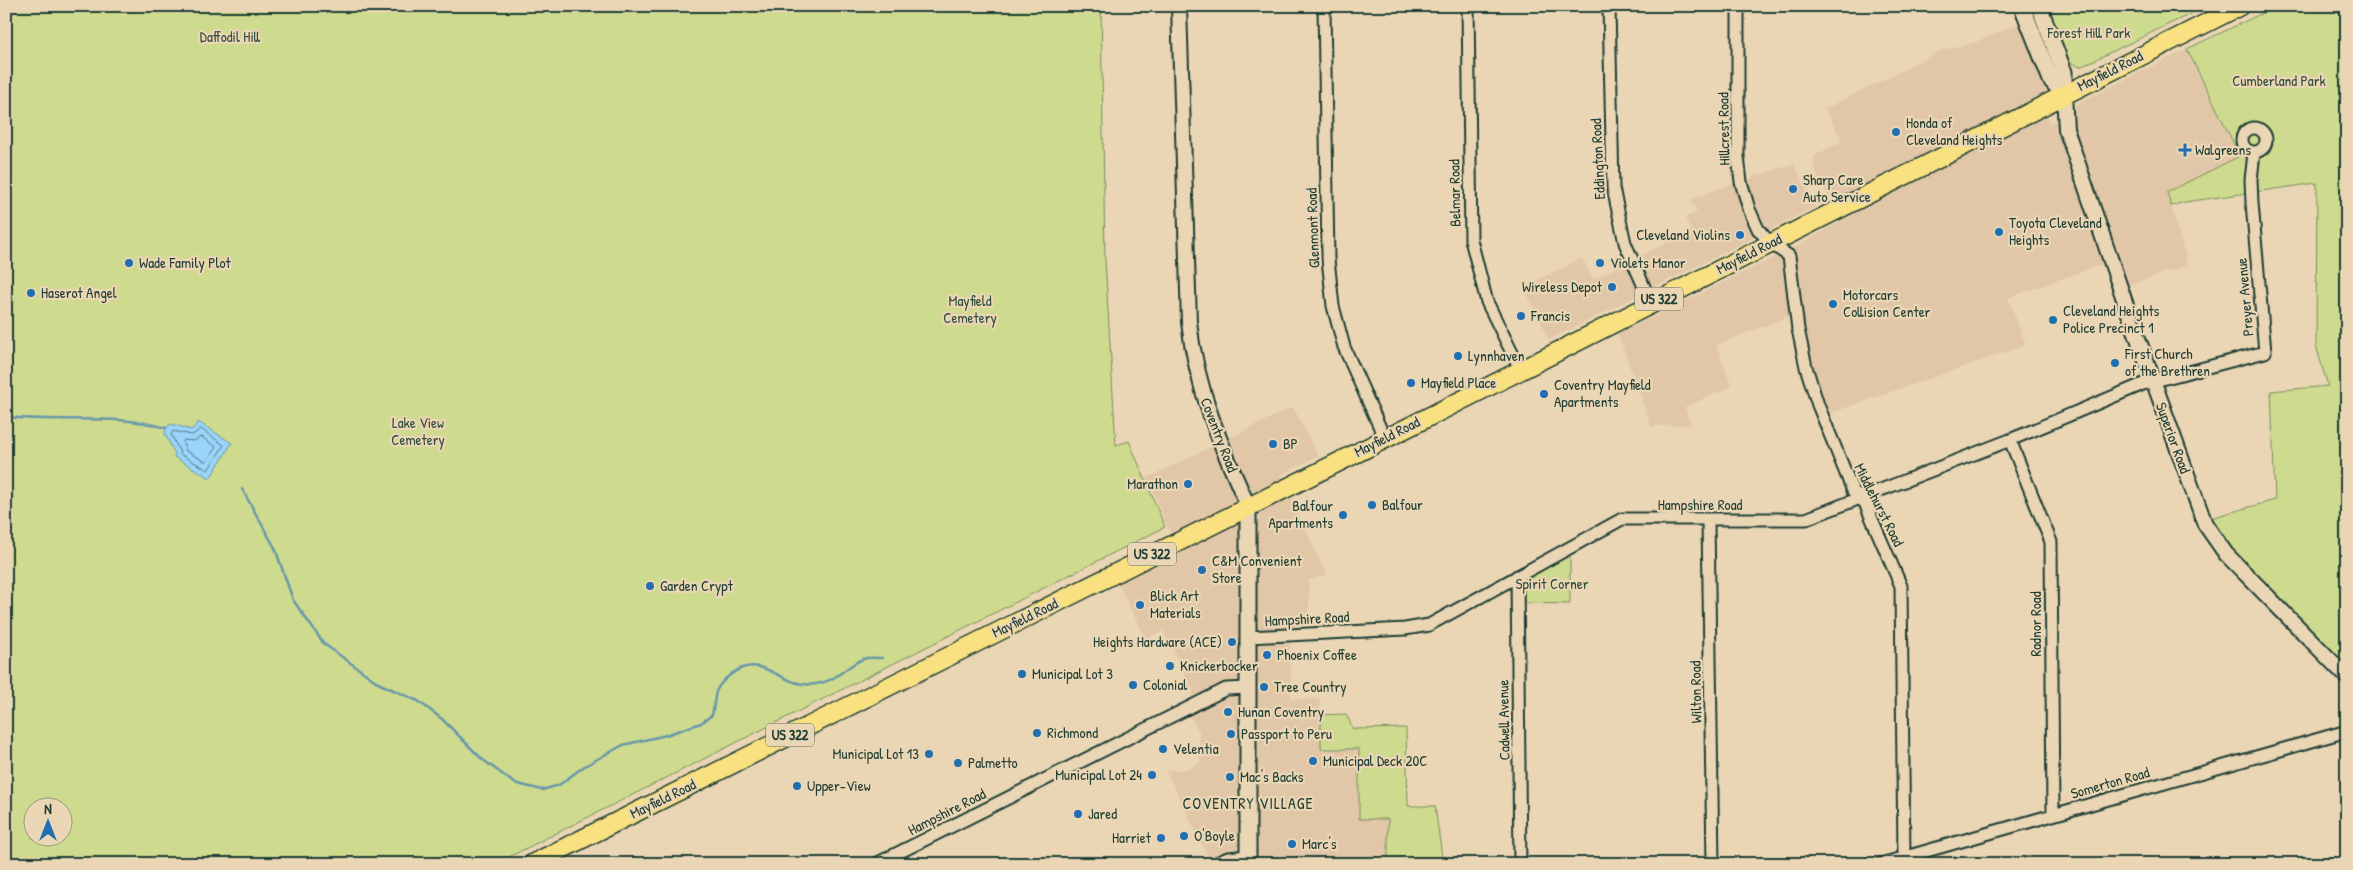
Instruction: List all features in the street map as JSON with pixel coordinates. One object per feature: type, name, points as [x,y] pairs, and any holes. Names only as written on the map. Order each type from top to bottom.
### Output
[{"type":"main road","name":"Mayfield Road","points":[[532,864],[1385,439],[2240,6]]},
{"type":"main road","name":"Superior Road","points":[[2040,10],[2064,72],[2064,95]]},
{"type":"main road","points":[[2040,10],[2024,12],[2050,80],[2064,95]]},
{"type":"main road","name":"Coventry Road","points":[[1248,506],[1248,860]]},
{"type":"street","name":"Coventry Road","points":[[1179,6],[1188,312],[1191,346],[1197,374],[1211,417],[1248,506]]},
{"type":"street","name":"Glenmont Road","points":[[1324,6],[1328,259],[1333,306],[1344,347],[1385,439]]},
{"type":"street","name":"Belmar Road","points":[[1468,6],[1471,240],[1486,302],[1520,369]]},
{"type":"street","name":"Eddington Road","points":[[1609,6],[1613,188],[1625,243],[1651,303]]},
{"type":"street","name":"Hillcrest Road","points":[[1738,6],[1739,170],[1749,209],[1758,229],[1770,243]]},
{"type":"street","name":"Superior Road","points":[[2064,95],[2066,128],[2153,382],[2205,524],[2226,554],[2347,677]]},
{"type":"street","name":"Preyer Avenue","points":[[2153,382],[2265,352],[2252,203],[2251,180],[2254,153]]},
{"type":"street","name":"Middlehurst Road","points":[[1770,243],[1789,256],[1798,329],[1806,367],[1829,433],[1853,491],[1865,503],[1901,586],[1904,857]]},
{"type":"street","name":"Hampshire Road","points":[[1249,637],[1418,628],[1429,625],[1622,519],[1806,519],[2153,382]]},
{"type":"street","name":"Radnor Road","points":[[2010,440],[2051,542],[2053,815]]},
{"type":"street","name":"Wilton Road","points":[[1708,520],[1713,864]]},
{"type":"street","name":"Cadwell Avenue","points":[[1517,576],[1520,864]]},
{"type":"street","name":"Hampshire Road","points":[[876,864],[1226,688],[1248,688]]},
{"type":"street","name":"Somerton Road","points":[[1881,864],[2347,731]]},
{"type":"street","points":[[1214,864],[1228,858],[1248,860]]},
{"type":"shaded area","points":[[2021,23],[2045,82],[2049,124],[2073,113],[2074,107],[2080,102],[2187,49],[2240,156],[2167,192],[2188,265],[2125,286],[2105,263],[2008,298],[2026,345],[1828,414],[1812,365],[1800,312],[1716,345],[1732,386],[1685,407],[1691,425],[1651,426],[1618,334],[1799,245],[1841,221],[1815,171],[1814,156],[1842,141],[1825,109],[1940,51],[1976,42]]},
{"type":"shaded area","points":[[1794,164],[1815,207],[1549,340],[1524,287],[1582,258],[1593,279],[1691,231],[1685,218],[1697,212],[1691,200],[1714,190]]},
{"type":"shaded area","points":[[1293,407],[1318,456],[1280,475],[1327,575],[1309,580],[1309,627],[1290,628],[1291,699],[1320,699],[1321,749],[1359,749],[1359,819],[1388,819],[1388,864],[1212,864],[1166,771],[1189,769],[1200,762],[1199,732],[1188,714],[1197,712],[1190,699],[1194,693],[1163,631],[1146,639],[1118,584],[1179,554],[1147,478]]},
{"type":"green space","name":"Lake View Cemetery","points":[[6,6],[1101,6],[1105,259],[1116,445],[1129,441],[1165,527],[495,864],[6,864]]},
{"type":"green space","name":"Forest Hill Park","points":[[2048,6],[2207,6],[2080,67],[2070,62]]},
{"type":"green space","name":"Cumberland Park","points":[[2277,6],[2347,6],[2347,677],[2203,520],[2275,500],[2271,391],[2328,386],[2316,346],[2317,183],[2185,202],[2171,206],[2167,192],[2240,156],[2187,49]]},
{"type":"green space","name":"Spirit Corner","points":[[1570,554],[1570,604],[1523,603],[1524,579]]},
{"type":"green space","points":[[1346,714],[1353,729],[1406,728],[1408,806],[1435,806],[1443,864],[1388,864],[1388,819],[1359,819],[1359,749],[1321,749],[1321,715]]},
{"type":"water","points":[[198,422],[232,443],[210,478],[174,457],[175,454],[165,434],[166,428],[171,424],[192,430]]},
{"type":"waterway","points":[[9,417],[128,421],[166,428]]},
{"type":"waterway","points":[[242,489],[275,548],[293,600],[324,644],[380,684],[418,701],[442,719],[482,759],[514,783],[542,790],[559,785],[583,767],[623,745],[666,735],[701,723],[712,715],[716,692],[720,685],[730,675],[742,668],[753,666],[763,668],[793,681],[804,684],[816,684],[836,677],[851,665],[863,659],[882,658]]},
{"type":"place","name":"Honda of Cleveland Heights","points":[[1896,132]]},
{"type":"place","name":"Walgreens","points":[[2185,150]]},
{"type":"place","name":"Sharp Care Auto Service","points":[[1793,189]]},
{"type":"place","name":"Toyota Cleveland Heights","points":[[1999,232]]},
{"type":"place","name":"Cleveland Violins","points":[[1740,235]]},
{"type":"place","name":"Wade Family Plot","points":[[129,263]]},
{"type":"place","name":"Violets Manor","points":[[1600,263]]},
{"type":"place","name":"Wireless Depot","points":[[1612,287]]},
{"type":"place","name":"Haserot Angel","points":[[31,293]]},
{"type":"place","name":"Motorcars Collision Center","points":[[1833,304]]},
{"type":"place","name":"Francis","points":[[1521,316]]},
{"type":"place","name":"Cleveland Heights Police Precinct 1","points":[[2053,320]]},
{"type":"place","name":"Lynnhaven","points":[[1458,356]]},
{"type":"place","name":"First Church of the Brethren","points":[[2115,363]]},
{"type":"place","name":"Mayfield Place","points":[[1411,383]]},
{"type":"place","name":"Coventry Mayfield Apartments","points":[[1544,394]]},
{"type":"place","name":"BP","points":[[1273,444]]},
{"type":"place","name":"Marathon","points":[[1188,484]]},
{"type":"place","name":"Balfour","points":[[1372,505]]},
{"type":"place","name":"Balfour Apartments","points":[[1343,515]]},
{"type":"place","name":"C&M Convenient Store","points":[[1202,570]]},
{"type":"place","name":"Garden Crypt","points":[[650,586]]},
{"type":"place","name":"Blick Art Materials","points":[[1140,605]]},
{"type":"place","name":"Heights Hardware (ACE)","points":[[1232,642]]},
{"type":"place","name":"Phoenix Coffee","points":[[1267,655]]},
{"type":"place","name":"Knickerbocker","points":[[1170,666]]},
{"type":"place","name":"Municipal Lot 3","points":[[1022,674]]},
{"type":"place","name":"Colonial","points":[[1133,685]]},
{"type":"place","name":"Tree Country","points":[[1264,687]]},
{"type":"place","name":"Hunan Coventry","points":[[1228,712]]},
{"type":"place","name":"Richmond","points":[[1037,733]]},
{"type":"place","name":"Passport to Peru","points":[[1231,734]]},
{"type":"place","name":"Velentia","points":[[1163,749]]},
{"type":"place","name":"Municipal Lot 13","points":[[929,754]]},
{"type":"place","name":"Municipal Deck 20C","points":[[1313,761]]},
{"type":"place","name":"Palmetto","points":[[958,763]]},
{"type":"place","name":"Municipal Lot 24","points":[[1152,775]]},
{"type":"place","name":"Mac's Backs","points":[[1230,777]]},
{"type":"place","name":"Upper-View","points":[[797,786]]},
{"type":"place","name":"Jared","points":[[1078,814]]},
{"type":"place","name":"O'Boyle","points":[[1184,836]]},
{"type":"place","name":"Harriet","points":[[1161,838]]},
{"type":"place","name":"Marc's","points":[[1292,844]]},
{"type":"district","name":"COVENTRY VILLAGE","points":[[1248,803]]},
{"type":"park label","name":"Daffodil Hill","points":[[230,37]]},
{"type":"park label","name":"Mayfield Cemetery","points":[[970,310]]}]
